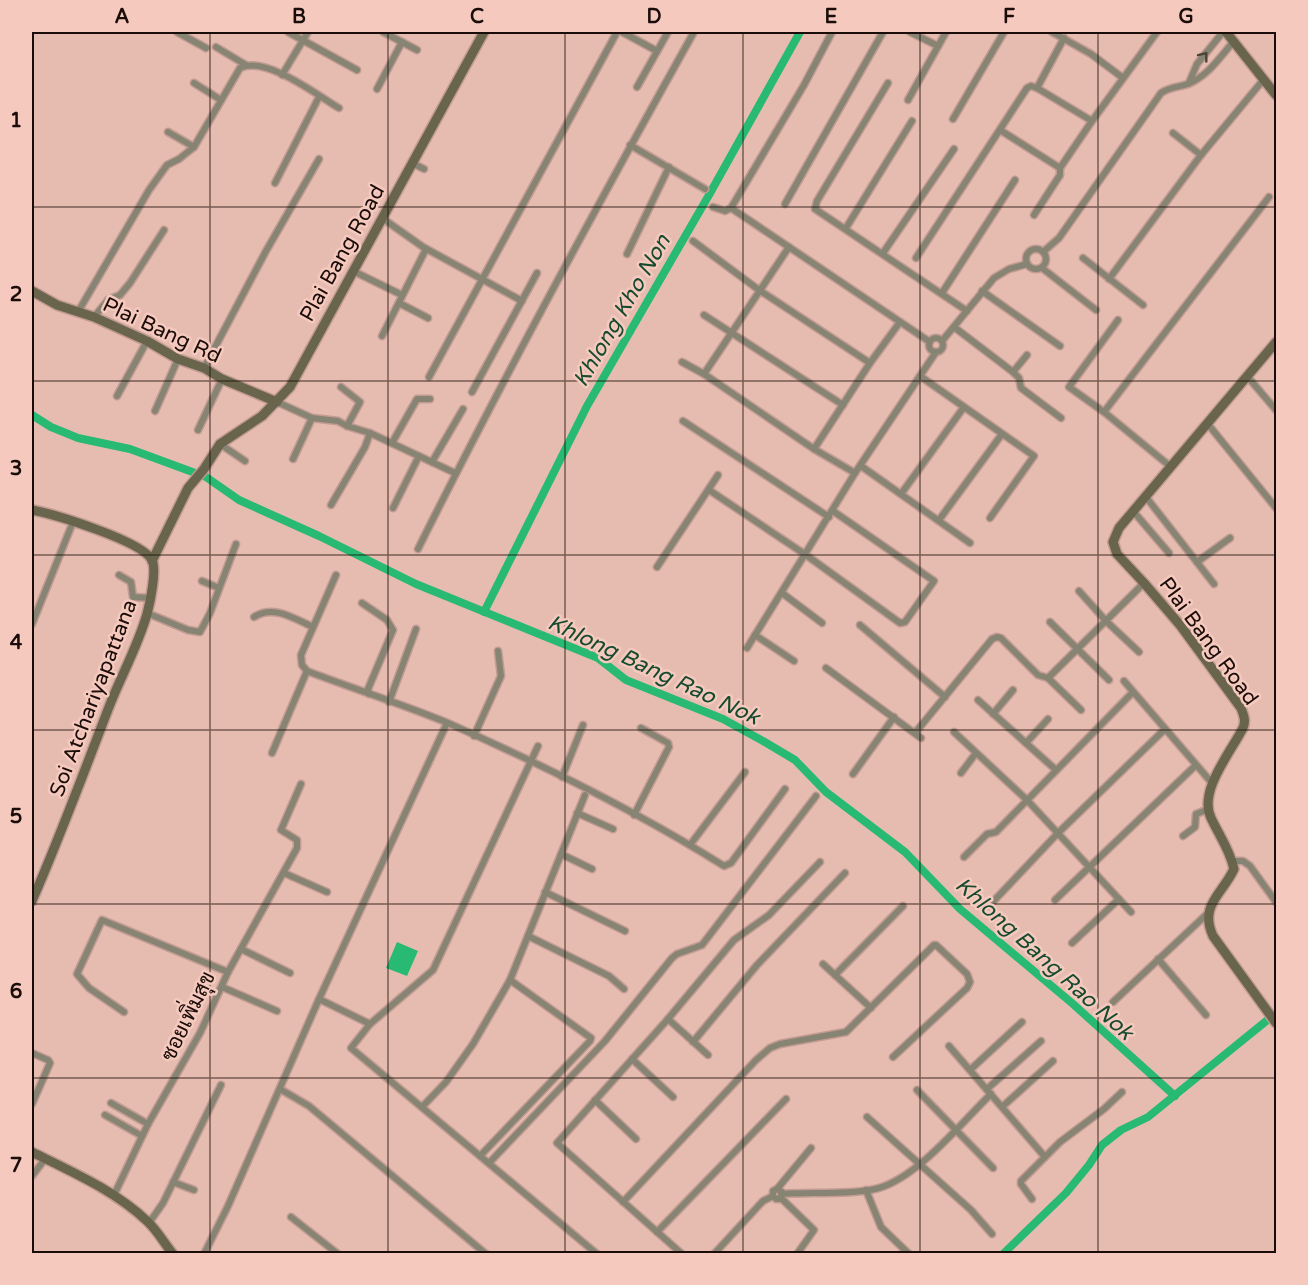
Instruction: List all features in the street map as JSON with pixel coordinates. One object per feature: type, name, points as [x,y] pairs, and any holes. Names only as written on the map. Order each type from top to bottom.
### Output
[{"type":"street","points":[[177,32],[206,48]]},
{"type":"street","points":[[288,32],[357,70]]},
{"type":"street","points":[[282,75],[309,32]]},
{"type":"street","points":[[384,32],[417,50]]},
{"type":"street","name":"Plai Bang Road","points":[[152,561],[188,488],[220,444],[262,416],[290,387],[484,32]]},
{"type":"street","points":[[429,377],[617,32]]},
{"type":"street","points":[[622,32],[657,51]]},
{"type":"street","points":[[637,87],[668,32]]},
{"type":"street","points":[[418,549],[455,473],[630,145],[694,32]]},
{"type":"street","points":[[713,207],[725,211],[731,208],[804,85],[832,32]]},
{"type":"street","points":[[785,204],[883,32]]},
{"type":"street","points":[[910,32],[938,46]]},
{"type":"street","points":[[908,100],[946,32]]},
{"type":"street","points":[[953,119],[1004,32]]},
{"type":"street","points":[[1052,32],[1091,54],[1124,78]]},
{"type":"street","points":[[1034,215],[1060,175],[1060,168],[1155,32]]},
{"type":"street","points":[[1189,83],[1197,64],[1224,32],[1276,95]]},
{"type":"street","points":[[1037,88],[1064,38]]},
{"type":"street","points":[[1043,252],[1059,238],[1161,93],[1189,83],[1208,72],[1233,41]]},
{"type":"street","points":[[377,89],[402,42]]},
{"type":"street","points":[[216,47],[246,64],[274,70],[339,108]]},
{"type":"street","points":[[78,312],[148,190],[167,165],[194,147],[240,68],[246,64]]},
{"type":"street","points":[[1109,279],[1201,156],[1264,79]]},
{"type":"street","points":[[194,83],[221,100]]},
{"type":"street","points":[[888,83],[815,206],[818,212],[846,228],[967,311]]},
{"type":"street","points":[[916,258],[1027,88],[1031,86],[1037,88],[1092,121]]},
{"type":"street","points":[[275,183],[319,97]]},
{"type":"street","points":[[846,228],[912,121]]},
{"type":"street","points":[[1000,130],[1060,168]]},
{"type":"street","points":[[168,132],[194,147]]},
{"type":"street","points":[[1173,133],[1201,156]]},
{"type":"street","points":[[630,145],[705,189]]},
{"type":"street","points":[[883,253],[954,149]]},
{"type":"street","points":[[204,368],[266,251],[319,159]]},
{"type":"street","points":[[412,163],[424,169]]},
{"type":"street","points":[[627,255],[669,167]]},
{"type":"street","points":[[942,293],[1015,180]]},
{"type":"street","points":[[1104,412],[1269,196]]},
{"type":"street","points":[[731,208],[930,342],[931,350],[936,352]]},
{"type":"street","points":[[382,218],[426,249],[522,301]]},
{"type":"street","points":[[94,317],[108,300],[120,295],[130,283],[164,230]]},
{"type":"street","points":[[693,242],[759,290],[870,363]]},
{"type":"street","points":[[704,374],[789,247]]},
{"type":"street","points":[[382,336],[426,249]]},
{"type":"street","points":[[1042,268],[1046,258],[1043,252],[1036,249],[1030,251],[1026,257],[1027,264],[1032,269],[1042,268],[1096,310]]},
{"type":"street","points":[[1083,258],[1143,305]]},
{"type":"street","points":[[747,648],[855,473],[936,352],[942,349],[942,341],[994,278],[1010,269],[1027,264]]},
{"type":"street","points":[[353,271],[402,295]]},
{"type":"street","points":[[472,392],[537,273]]},
{"type":"street","name":"Plai Bang Rd","points":[[32,291],[57,305],[94,317],[178,359],[204,368],[222,379],[277,402]]},
{"type":"street","points":[[982,291],[1060,346]]},
{"type":"street","points":[[399,303],[428,318]]},
{"type":"street","points":[[704,315],[843,405]]},
{"type":"street","points":[[1118,320],[1069,387],[1104,412],[1171,467]]},
{"type":"street","points":[[814,449],[870,363],[900,322]]},
{"type":"street","points":[[954,327],[1013,372],[1019,378],[1022,388],[1060,418]]},
{"type":"street","points":[[930,342],[937,338],[942,341]]},
{"type":"street","points":[[117,396],[147,342]]},
{"type":"street","name":"Plai Bang Road","points":[[1233,861],[1210,815],[1209,795],[1212,783],[1243,728],[1244,715],[1180,625],[1144,582],[1117,555],[1113,542],[1119,528],[1276,342]]},
{"type":"street","points":[[1013,372],[1027,355]]},
{"type":"street","points":[[155,411],[178,359]]},
{"type":"street","points":[[682,362],[704,374],[814,449],[855,473]]},
{"type":"street","points":[[920,376],[1034,456],[990,518]]},
{"type":"street","points":[[1247,376],[1276,410]]},
{"type":"street","points":[[198,430],[222,379]]},
{"type":"street","points":[[341,387],[360,402],[347,426]]},
{"type":"street","points":[[392,443],[417,399],[430,399]]},
{"type":"street","points":[[277,402],[312,418],[338,421],[347,426],[370,432],[455,473]]},
{"type":"street","points":[[901,494],[964,407]]},
{"type":"street","points":[[432,462],[463,409]]},
{"type":"street","points":[[293,459],[312,418]]},
{"type":"street","points":[[683,421],[931,577],[934,584],[905,622],[900,623],[806,555],[709,490]]},
{"type":"street","points":[[1207,423],[1276,508]]},
{"type":"street","points":[[331,505],[370,432]]},
{"type":"street","points":[[939,520],[1002,434]]},
{"type":"street","points":[[220,444],[245,461]]},
{"type":"street","points":[[393,508],[419,456]]},
{"type":"street","points":[[861,466],[970,543]]},
{"type":"street","points":[[657,567],[718,475]]},
{"type":"street","points":[[1146,496],[1214,584]]},
{"type":"street","points":[[32,510],[74,522],[131,543],[152,561]]},
{"type":"street","points":[[1133,511],[1169,553]]},
{"type":"street","points":[[32,624],[74,522]]},
{"type":"street","points":[[1197,562],[1230,538]]},
{"type":"street","points":[[147,613],[188,630],[200,632],[210,613],[236,544]]},
{"type":"street","name":"Soi Atchariyapattana","points":[[32,901],[110,705],[137,644],[150,598],[152,561]]},
{"type":"street","points":[[119,575],[131,582],[133,597],[150,598]]},
{"type":"street","points":[[336,575],[301,656],[302,665],[307,671],[447,723],[634,814],[724,866],[728,865],[784,789]]},
{"type":"street","points":[[202,581],[219,588]]},
{"type":"street","points":[[1048,678],[1144,582]]},
{"type":"street","points":[[1079,591],[1106,621],[1140,652]]},
{"type":"street","points":[[782,593],[822,624]]},
{"type":"street","points":[[362,603],[387,620],[393,630],[368,689],[369,694]]},
{"type":"street","points":[[254,617],[274,611],[313,627]]},
{"type":"street","points":[[1050,622],[1108,680]]},
{"type":"street","points":[[860,625],[945,697]]},
{"type":"street","points":[[389,702],[416,629]]},
{"type":"street","points":[[755,635],[794,661]]},
{"type":"street","points":[[915,733],[992,639],[997,636],[1038,675],[1048,678],[1081,710]]},
{"type":"street","points":[[474,736],[501,676],[498,651]]},
{"type":"street","points":[[826,668],[921,738]]},
{"type":"street","points":[[272,753],[307,671]]},
{"type":"street","points":[[1124,681],[1212,783]]},
{"type":"street","points":[[993,714],[1013,690]]},
{"type":"street","points":[[964,857],[987,834],[996,832],[1133,692]]},
{"type":"street","points":[[978,700],[1056,770]]},
{"type":"street","points":[[854,774],[894,717]]},
{"type":"street","points":[[1026,743],[1048,719]]},
{"type":"street","points":[[204,1254],[228,1206],[319,999],[447,723]]},
{"type":"street","points":[[562,777],[583,725]]},
{"type":"street","points":[[634,814],[669,747],[668,743],[641,728]]},
{"type":"street","points":[[989,906],[1058,833],[1165,729]]},
{"type":"street","points":[[954,732],[1027,800],[1131,912]]},
{"type":"street","points":[[538,746],[433,970],[370,1024],[351,1048],[597,1254]]},
{"type":"street","points":[[961,773],[976,753]]},
{"type":"street","points":[[1055,900],[1196,765]]},
{"type":"street","points":[[690,845],[745,772]]},
{"type":"street","name":"ซอยเพิ่มสุข","points":[[114,1195],[148,1124],[200,1033],[228,972],[294,853],[298,841],[281,830],[301,784]]},
{"type":"street","points":[[422,1107],[446,1082],[473,1044],[510,980],[585,795]]},
{"type":"street","points":[[489,1163],[605,1041],[672,958],[702,945],[816,796]]},
{"type":"street","points":[[1183,836],[1195,827],[1196,814],[1209,809]]},
{"type":"street","points":[[577,813],[613,829]]},
{"type":"street","points":[[561,854],[592,869]]},
{"type":"street","points":[[1113,1002],[1207,914],[1232,875],[1233,861],[1243,861],[1250,866],[1276,902]]},
{"type":"street","points":[[682,1254],[557,1143],[668,1019],[734,940],[769,915],[820,862]]},
{"type":"street","points":[[284,873],[327,892]]},
{"type":"street","points":[[693,1042],[757,965],[845,873]]},
{"type":"street","points":[[546,892],[625,931]]},
{"type":"street","points":[[1072,943],[1119,899]]},
{"type":"street","points":[[835,975],[903,906]]},
{"type":"street","points":[[1207,914],[1213,936],[1276,1023]]},
{"type":"street","points":[[124,1012],[89,988],[77,974],[102,920],[228,972]]},
{"type":"street","points":[[528,936],[609,976],[624,989]]},
{"type":"street","points":[[623,1202],[770,1048],[780,1044],[846,1032],[936,945],[967,974],[970,982],[967,988],[893,1057]]},
{"type":"street","points":[[241,949],[290,973]]},
{"type":"street","points":[[1158,959],[1206,1015]]},
{"type":"street","points":[[823,964],[871,1008]]},
{"type":"street","points":[[480,1156],[591,1038],[510,980]]},
{"type":"street","points":[[222,987],[277,1011]]},
{"type":"street","points":[[319,999],[370,1024]]},
{"type":"street","points":[[668,1019],[708,1055]]},
{"type":"street","points":[[970,1070],[1022,1022]]},
{"type":"street","points":[[714,1254],[763,1201],[772,1196],[773,1191],[780,1193],[880,1188],[919,1166],[1041,1041]]},
{"type":"street","points":[[949,1046],[1045,1157]]},
{"type":"street","points":[[32,1053],[50,1063],[32,1104]]},
{"type":"street","points":[[632,1059],[673,1097]]},
{"type":"street","points":[[1002,1107],[1053,1061]]},
{"type":"street","points":[[149,1223],[173,1182],[221,1085]]},
{"type":"street","points":[[280,1089],[309,1106],[486,1254]]},
{"type":"street","points":[[917,1090],[993,1168]]},
{"type":"street","points":[[1032,1199],[1020,1182],[1060,1142],[1104,1109],[1122,1092]]},
{"type":"street","points":[[657,1232],[786,1099]]},
{"type":"street","points":[[595,1100],[636,1139]]},
{"type":"street","points":[[111,1103],[148,1124]]},
{"type":"street","points":[[105,1115],[142,1136]]},
{"type":"street","points":[[867,1118],[971,1210],[992,1234]]},
{"type":"street","points":[[780,1193],[812,1148]]},
{"type":"street","points":[[32,1152],[114,1195],[149,1223],[173,1254]]},
{"type":"street","points":[[32,1176],[45,1159]]},
{"type":"street","points":[[173,1182],[194,1190]]},
{"type":"street","points":[[866,1190],[881,1227],[909,1254]]},
{"type":"street","points":[[780,1193],[814,1230],[797,1254]]},
{"type":"street","points":[[291,1217],[338,1254]]},
{"type":"shaded area","points":[[397,942],[418,951],[407,976],[386,968]]},
{"type":"waterway","name":"Khlong Kho Non","points":[[484,612],[587,406],[800,32]]},
{"type":"waterway","name":"Khlong Bang Rao Nok","points":[[32,415],[51,427],[78,438],[130,449],[206,477],[239,500],[416,584],[598,658],[626,680],[723,719],[795,760],[826,792],[905,852],[960,909],[1073,1004],[1175,1096]]},
{"type":"waterway","points":[[1003,1254],[1066,1193],[1102,1145],[1121,1130],[1148,1117],[1276,1013]]}]
